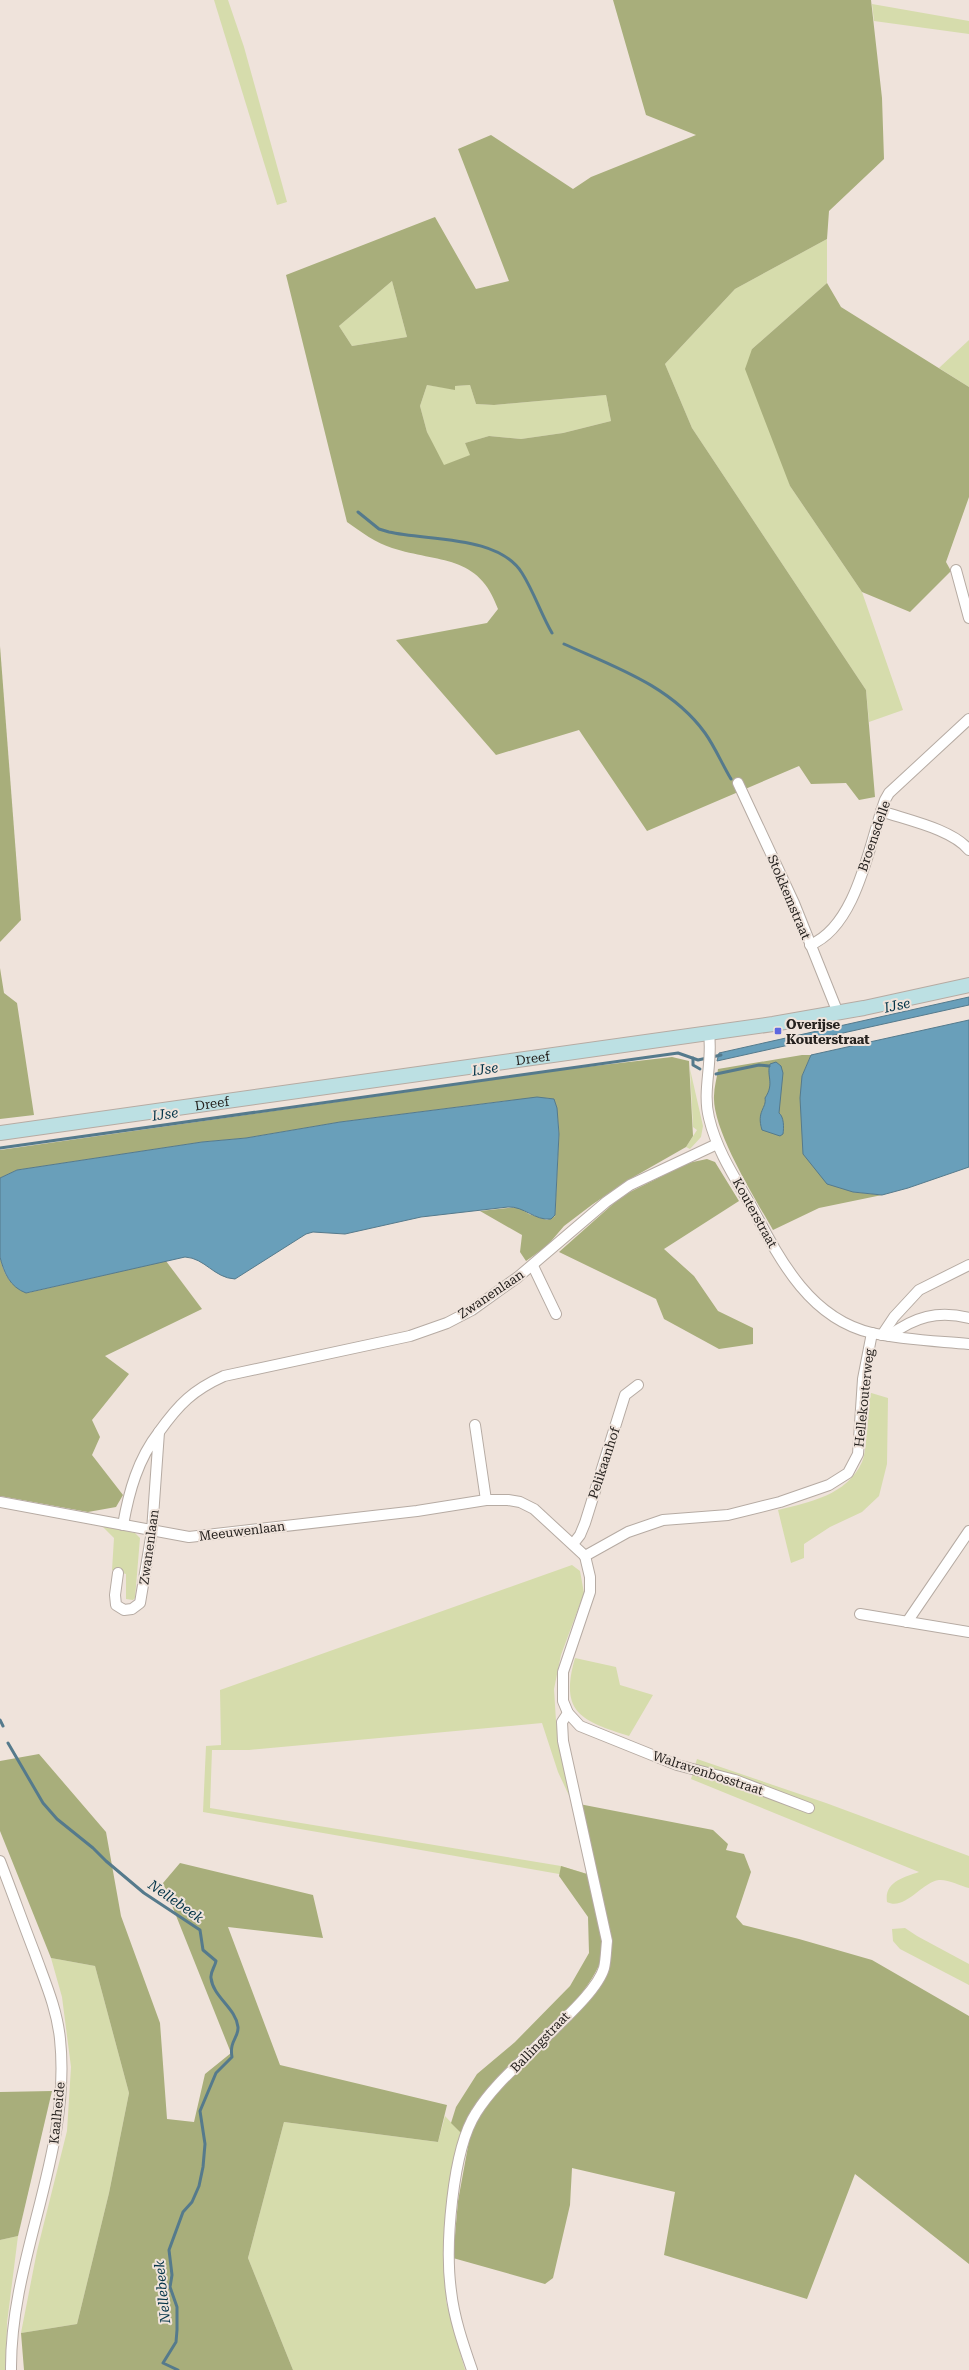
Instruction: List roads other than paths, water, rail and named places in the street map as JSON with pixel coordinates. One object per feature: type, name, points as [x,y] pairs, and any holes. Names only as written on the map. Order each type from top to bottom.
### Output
[{"type":"main road","name":"Dreef","points":[[0,1133],[709,1034],[838,1013],[969,985]]},
{"type":"street","points":[[956,570],[969,618]]},
{"type":"street","name":"Broensdelle","points":[[810,945],[820,941],[837,924],[847,908],[857,886],[881,811],[889,793],[969,719]]},
{"type":"street","name":"Stokkemstraat","points":[[738,783],[790,895],[838,1013]]},
{"type":"street","points":[[881,811],[956,838],[969,850]]},
{"type":"street","name":"Kouterstraat","points":[[709,1034],[710,1058],[707,1090],[708,1117],[717,1144],[767,1236],[794,1280],[822,1308],[845,1322],[881,1335],[969,1344]]},
{"type":"street","name":"Zwanenlaan","points":[[123,1525],[139,1465],[144,1452],[186,1398],[203,1386],[224,1376],[410,1336],[447,1323],[472,1310],[534,1266],[606,1202],[630,1185],[717,1144]]},
{"type":"street","points":[[881,1335],[894,1317],[919,1290],[969,1265]]},
{"type":"street","points":[[534,1266],[556,1314]]},
{"type":"street","points":[[881,1335],[912,1320],[932,1314],[969,1318]]},
{"type":"street","name":"Hellekouterweg","points":[[584,1556],[628,1532],[663,1520],[728,1515],[780,1502],[829,1485],[848,1473],[858,1454],[863,1379],[881,1335]]},
{"type":"street","name":"Pelikaanhof","points":[[573,1544],[585,1523],[625,1395],[638,1385]]},
{"type":"street","points":[[475,1425],[486,1500]]},
{"type":"street","name":"Zwanenlaan","points":[[118,1573],[115,1595],[116,1605],[124,1610],[132,1609],[140,1603],[152,1531],[159,1432]]},
{"type":"street","name":"Meeuwenlaan","points":[[0,1502],[189,1537],[219,1535],[417,1511],[486,1500],[508,1500],[520,1502],[534,1509],[546,1518],[557,1532],[573,1544],[584,1556]]},
{"type":"street","points":[[906,1622],[969,1531]]},
{"type":"street","points":[[568,1713],[563,1701],[563,1672],[590,1592],[590,1577],[584,1556]]},
{"type":"street","points":[[860,1614],[969,1632]]},
{"type":"street","name":"Walravenbosstraat","points":[[568,1713],[580,1726],[677,1765],[735,1780],[809,1808]]},
{"type":"street","name":"Ballingstraat","points":[[472,2370],[461,2338],[451,2291],[449,2230],[453,2193],[462,2149],[475,2114],[497,2087],[590,1991],[604,1969],[607,1941],[563,1741],[562,1722],[568,1713]]},
{"type":"street","name":"Kaalheide","points":[[0,1861],[51,1998],[60,2038],[61,2079],[59,2118],[52,2157],[25,2263],[14,2320],[11,2370]]},
{"type":"water","points":[[969,997],[969,1005],[717,1061],[719,1053]]},
{"type":"water","points":[[969,1020],[969,1167],[908,1188],[882,1195],[853,1192],[827,1184],[803,1154],[800,1098],[802,1076],[811,1055]]},
{"type":"water","points":[[776,1062],[781,1066],[783,1073],[779,1113],[783,1120],[784,1128],[783,1134],[780,1136],[762,1130],[760,1124],[761,1114],[765,1105],[765,1098],[770,1084],[770,1064]]},
{"type":"water","points":[[537,1097],[554,1099],[557,1108],[559,1134],[555,1215],[551,1219],[540,1218],[514,1207],[508,1207],[421,1217],[345,1234],[313,1232],[306,1234],[235,1279],[221,1275],[192,1258],[185,1257],[26,1293],[16,1287],[8,1279],[0,1257],[0,1178],[17,1170],[202,1142],[246,1138],[340,1122]]},
{"type":"waterway","points":[[358,512],[379,529],[389,532],[462,542],[497,552],[511,561],[522,573],[552,633]]},
{"type":"waterway","points":[[564,644],[622,670],[659,690],[676,702],[705,733],[731,779]]},
{"type":"waterway","name":"IJse","points":[[0,1148],[678,1053],[698,1060],[721,1055]]},
{"type":"waterway","points":[[693,1058],[693,1065],[700,1069]]},
{"type":"waterway","points":[[716,1074],[759,1065],[769,1066]]},
{"type":"waterway","name":"Nellebeek","points":[[0,1720],[3,1726]]},
{"type":"waterway","name":"Nellebeek","points":[[8,1743],[43,1803],[57,1819],[93,1848],[144,1893],[200,1930],[203,1950],[216,1961],[211,1976],[213,1985],[233,2014],[238,2027],[232,2047],[232,2057],[216,2073],[200,2111],[205,2144],[203,2167],[199,2186],[192,2202],[183,2212],[169,2250],[172,2275],[170,2287],[177,2307],[177,2330],[176,2342],[163,2363],[178,2370]]},
{"type":"place","name":"Overijse Kouterstraat","points":[[778,1031]]}]
